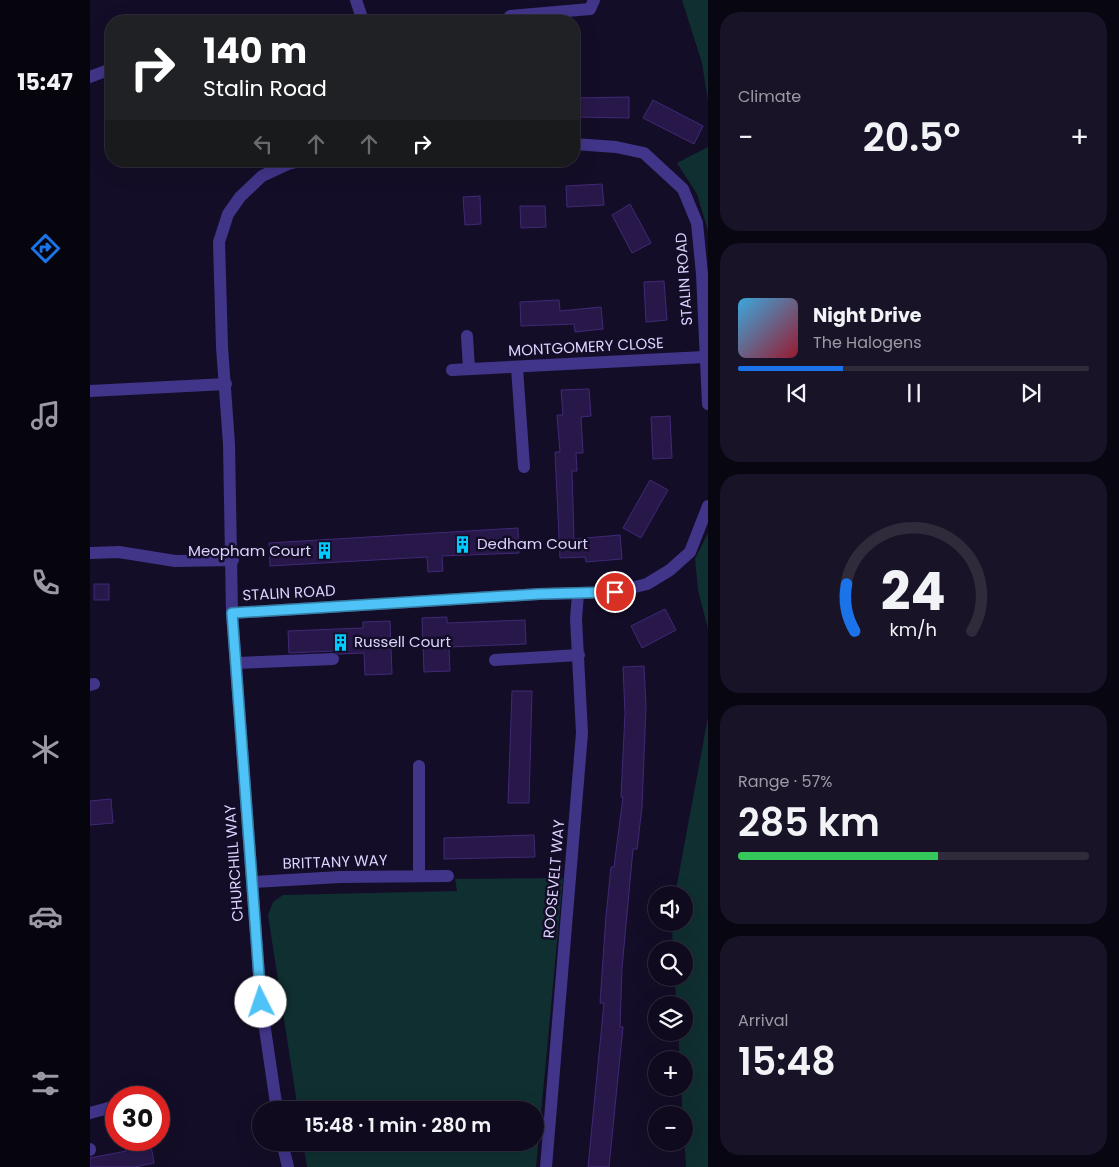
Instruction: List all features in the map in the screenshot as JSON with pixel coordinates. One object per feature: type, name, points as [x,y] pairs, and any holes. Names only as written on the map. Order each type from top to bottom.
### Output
[{"type":"street","points":[[356,0],[361,15]]},
{"type":"street","points":[[521,15],[590,9],[594,0]]},
{"type":"street","points":[[90,77],[105,71]]},
{"type":"street","name":"STALIN ROAD","points":[[580,144],[616,146],[644,153],[683,190],[697,223],[702,274],[704,357],[708,404]]},
{"type":"street","name":"STALIN ROAD","points":[[282,167],[262,176],[240,197],[228,214],[219,242],[222,347],[226,384],[232,613],[615,592],[646,584],[670,570],[690,552],[708,506]]},
{"type":"street","points":[[467,336],[469,369]]},
{"type":"street","name":"MONTGOMERY CLOSE","points":[[452,370],[704,357]]},
{"type":"street","points":[[517,368],[524,467]]},
{"type":"street","points":[[90,391],[226,384]]},
{"type":"street","points":[[90,553],[119,552],[175,561],[232,560]]},
{"type":"street","name":"ROOSEVELT WAY","points":[[546,1167],[582,733],[576,619],[578,594]]},
{"type":"street","name":"CHURCHILL WAY","points":[[232,613],[261,1002],[276,1101]]},
{"type":"street","points":[[495,660],[579,655]]},
{"type":"street","points":[[236,664],[332,659]]},
{"type":"street","points":[[419,766],[419,876]]},
{"type":"street","name":"BRITTANY WAY","points":[[252,882],[340,877],[448,876]]},
{"type":"street","points":[[90,1113],[105,1109]]},
{"type":"street","points":[[284,1151],[288,1167]]},
{"type":"green space","points":[[682,0],[708,0],[708,101],[702,63]]},
{"type":"green space","points":[[708,147],[708,231],[697,194],[677,163]]},
{"type":"green space","points":[[708,533],[708,629],[698,590],[695,559]]},
{"type":"green space","points":[[708,717],[708,1167],[686,1167],[685,1151],[693,1151],[693,1106],[682,1106],[682,1096],[693,1096],[693,1051],[679,1051],[679,1041],[693,1041],[693,996],[676,996],[675,986],[693,986],[693,941],[673,941],[672,931],[693,931],[693,886],[677,886]]},
{"type":"green space","points":[[563,878],[542,1101],[297,1101],[268,915],[273,902],[283,895],[457,891],[455,879]]},
{"type":"green space","points":[[304,1151],[537,1151],[536,1167],[307,1167]]},
{"type":"building","points":[[629,97],[629,118],[580,117],[580,98]]},
{"type":"building","points":[[653,100],[703,126],[694,144],[643,118]]},
{"type":"building","points":[[602,184],[604,205],[567,207],[566,186]]},
{"type":"building","points":[[480,196],[481,224],[465,225],[463,197]]},
{"type":"building","points":[[630,204],[651,243],[632,253],[612,215]]},
{"type":"building","points":[[520,206],[545,206],[546,227],[521,228]]},
{"type":"building","points":[[664,281],[667,320],[646,322],[644,282]]},
{"type":"building","points":[[559,300],[560,311],[601,307],[603,329],[575,332],[574,324],[521,326],[520,302]]},
{"type":"building","points":[[589,389],[591,416],[581,417],[583,453],[576,453],[577,471],[572,471],[574,539],[620,535],[622,559],[586,562],[585,557],[560,558],[555,452],[560,452],[557,415],[563,415],[561,390]]},
{"type":"building","points":[[670,416],[672,458],[653,459],[651,417]]},
{"type":"building","points":[[650,480],[668,490],[641,538],[623,528]]},
{"type":"building","points":[[518,528],[519,553],[442,556],[443,571],[428,572],[427,557],[270,566],[269,543]]},
{"type":"building","points":[[94,584],[109,584],[109,600],[94,600]]},
{"type":"building","points":[[665,609],[676,630],[642,648],[631,626]]},
{"type":"building","points":[[447,617],[447,623],[525,620],[526,644],[449,647],[450,671],[424,672],[422,618]]},
{"type":"building","name":"Russell Court","points":[[390,621],[392,674],[365,675],[364,653],[339,654],[333,651],[289,653],[288,631],[363,628],[363,622]]},
{"type":"building","points":[[644,666],[646,707],[642,807],[637,849],[633,849],[622,968],[620,1027],[623,1027],[609,1167],[588,1167],[604,1003],[600,1003],[606,916],[611,867],[614,867],[623,797],[621,797],[625,713],[623,667]]},
{"type":"building","points":[[512,691],[532,691],[529,803],[508,803]]},
{"type":"building","points":[[111,799],[113,823],[90,825],[90,801]]},
{"type":"building","points":[[534,835],[535,857],[444,859],[444,838]]},
{"type":"building","points":[[126,1151],[152,1151],[154,1163],[135,1167],[90,1167],[90,1158]]},
{"type":"place","name":"Dedham Court","points":[[463,544]]},
{"type":"place","name":"Meopham Court","points":[[325,551]]},
{"type":"place","name":"Russell Court","points":[[340,642]]},
{"type":"route","points":[[261,1002],[232,613],[539,594],[615,592]]}]
